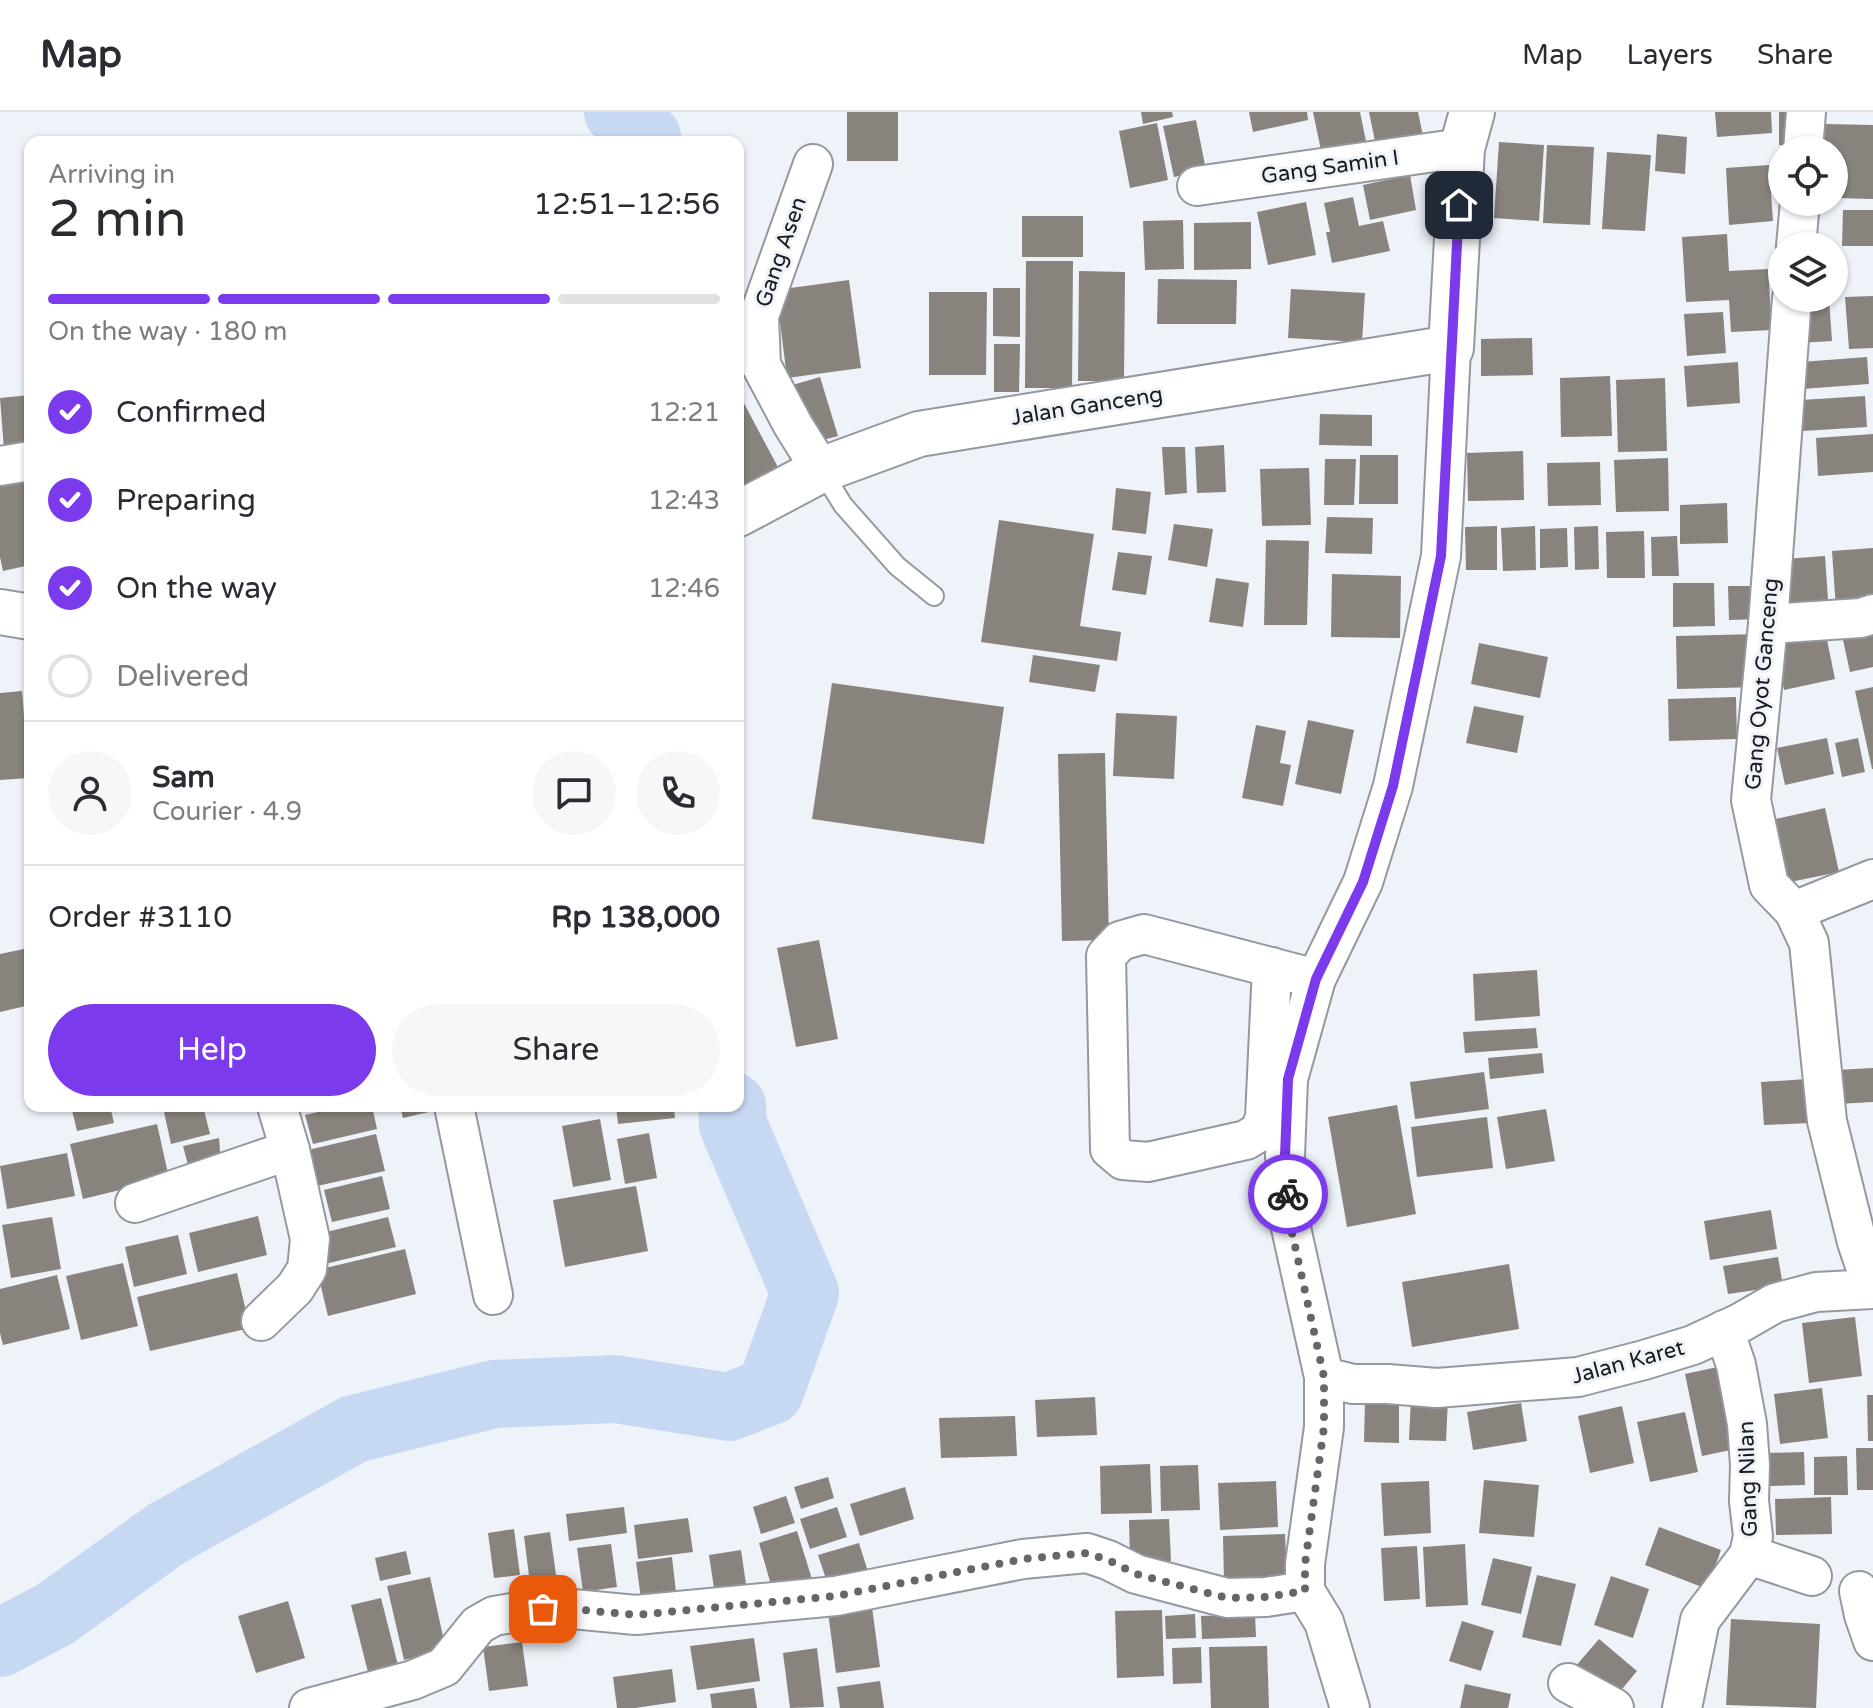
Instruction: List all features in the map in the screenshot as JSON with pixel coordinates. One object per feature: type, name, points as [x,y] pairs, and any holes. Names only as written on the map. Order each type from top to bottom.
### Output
[{"type":"street","points":[[1804,136],[1806,112]]},
{"type":"street","points":[[1350,1708],[1324,1622],[1305,1591],[1305,1564],[1324,1427],[1324,1377],[1291,1228],[1285,1156],[1288,1079],[1316,979],[1363,882],[1393,786],[1441,556],[1451,348],[1467,130]]},
{"type":"street","name":"Gang Samin I","points":[[1197,186],[1467,130]]},
{"type":"street","name":"Gang Asen","points":[[813,164],[759,316],[761,365],[821,470]]},
{"type":"street","name":"Gang Oyot Ganceng","points":[[1791,312],[1768,624],[1751,800],[1769,885],[1794,911],[1809,943],[1827,1121],[1857,1242],[1873,1289]]},
{"type":"street","name":"Jalan Ganceng","points":[[744,511],[821,470],[919,434],[1451,348]]},
{"type":"street","points":[[0,466],[24,462]]},
{"type":"street","points":[[0,612],[24,616]]},
{"type":"street","points":[[1768,624],[1861,618],[1873,614]]},
{"type":"street","points":[[1794,911],[1873,879]]},
{"type":"street","points":[[1272,967],[1265,1118],[1259,1132],[1246,1140],[1148,1162],[1123,1160],[1110,1149],[1106,956],[1120,941],[1144,934],[1272,967],[1316,979]]},
{"type":"street","points":[[261,1321],[295,1288],[307,1269],[310,1239],[279,1112]]},
{"type":"street","points":[[455,1112],[493,1295]]},
{"type":"street","points":[[135,1203],[290,1150]]},
{"type":"street","name":"Jalan Karet","points":[[1324,1377],[1353,1384],[1437,1388],[1578,1377],[1693,1345],[1775,1303],[1816,1292],[1873,1289]]},
{"type":"street","name":"Gang Nilan","points":[[1682,1708],[1700,1620],[1749,1555],[1753,1536],[1747,1424],[1736,1365],[1724,1330]]},
{"type":"street","points":[[309,1708],[413,1680],[444,1667],[478,1625],[494,1616],[524,1611],[562,1608],[636,1615],[836,1596],[1023,1559],[1087,1553],[1136,1574],[1227,1598],[1266,1597],[1305,1591]]},
{"type":"street","points":[[1749,1555],[1812,1576]]},
{"type":"street","points":[[1859,1591],[1873,1641]]},
{"type":"street","points":[[1568,1683],[1614,1708]]},
{"type":"lane","points":[[821,470],[843,505],[897,566],[934,596]]},
{"type":"building","points":[[847,112],[898,112],[898,161],[847,161]]},
{"type":"building","points":[[1141,112],[1172,112],[1173,117],[1143,124]]},
{"type":"building","points":[[1249,112],[1307,112],[1308,120],[1253,132]]},
{"type":"building","points":[[1313,112],[1360,112],[1367,146],[1322,155]]},
{"type":"building","points":[[1369,112],[1418,112],[1423,136],[1376,146]]},
{"type":"building","points":[[1715,112],[1771,112],[1772,133],[1717,137]]},
{"type":"building","points":[[1779,112],[1797,112],[1796,136],[1779,136]]},
{"type":"building","points":[[1196,120],[1206,170],[1174,177],[1163,126]]},
{"type":"building","points":[[1157,123],[1168,180],[1130,188],[1119,131]]},
{"type":"building","points":[[1825,124],[1873,125],[1873,199],[1848,198],[1848,136],[1825,136]]},
{"type":"building","points":[[1657,134],[1687,137],[1685,174],[1655,171]]},
{"type":"building","points":[[1499,142],[1544,145],[1539,221],[1494,218]]},
{"type":"building","points":[[1547,145],[1594,147],[1590,225],[1543,223]]},
{"type":"building","points":[[1607,152],[1651,155],[1645,231],[1602,229]]},
{"type":"building","points":[[1768,165],[1768,216],[1773,216],[1773,221],[1729,225],[1726,168]]},
{"type":"building","points":[[1410,175],[1416,210],[1370,220],[1363,185]]},
{"type":"building","points":[[1353,197],[1359,226],[1383,221],[1390,251],[1332,263],[1324,203]]},
{"type":"building","points":[[1306,202],[1316,255],[1268,265],[1257,212]]},
{"type":"building","points":[[1848,210],[1873,210],[1873,246],[1848,246],[1848,232],[1842,232],[1843,216],[1848,216]]},
{"type":"building","points":[[1022,216],[1083,216],[1083,257],[1022,257]]},
{"type":"building","points":[[1183,220],[1184,269],[1145,270],[1143,221]]},
{"type":"building","points":[[1251,222],[1251,269],[1194,270],[1194,223]]},
{"type":"building","points":[[1727,234],[1729,271],[1768,269],[1768,312],[1771,312],[1772,330],[1731,332],[1729,300],[1686,302],[1682,237]]},
{"type":"building","points":[[1026,261],[1073,261],[1072,388],[1025,388]]},
{"type":"building","points":[[1079,271],[1125,272],[1124,381],[1078,381]]},
{"type":"building","points":[[1158,279],[1237,280],[1236,324],[1157,324]]},
{"type":"building","points":[[849,280],[861,368],[787,378],[776,290]]},
{"type":"building","points":[[993,288],[1020,288],[1020,337],[993,336]]},
{"type":"building","points":[[1291,289],[1365,293],[1362,342],[1288,338]]},
{"type":"building","points":[[929,292],[987,292],[986,375],[929,375]]},
{"type":"building","points":[[1873,296],[1873,348],[1849,349],[1848,297]]},
{"type":"building","points":[[1723,312],[1726,353],[1687,356],[1684,314]]},
{"type":"building","points":[[1798,312],[1830,312],[1832,341],[1800,343]]},
{"type":"building","points":[[1532,338],[1533,375],[1481,376],[1481,339]]},
{"type":"building","points":[[994,344],[1020,344],[1019,392],[994,392]]},
{"type":"building","points":[[1867,357],[1869,384],[1802,389],[1801,362]]},
{"type":"building","points":[[1738,362],[1740,403],[1687,407],[1684,366]]},
{"type":"building","points":[[1610,376],[1612,436],[1561,437],[1560,378]]},
{"type":"building","points":[[820,377],[838,436],[805,445],[789,386]]},
{"type":"building","points":[[1665,378],[1667,451],[1618,452],[1616,380]]},
{"type":"building","points":[[24,396],[24,447],[4,449],[0,398]]},
{"type":"building","points":[[1865,396],[1867,427],[1803,431],[1801,400]]},
{"type":"building","points":[[744,403],[780,471],[744,491]]},
{"type":"building","points":[[1320,414],[1372,415],[1372,446],[1319,445]]},
{"type":"building","points":[[1873,434],[1873,472],[1818,476],[1816,438]]},
{"type":"building","points":[[1224,445],[1226,492],[1197,493],[1195,447]]},
{"type":"building","points":[[1162,447],[1185,447],[1187,493],[1165,495]]},
{"type":"building","points":[[1523,451],[1524,500],[1468,501],[1467,453]]},
{"type":"building","points":[[1360,455],[1398,455],[1398,504],[1359,504]]},
{"type":"building","points":[[1668,458],[1669,511],[1616,512],[1614,460]]},
{"type":"building","points":[[1325,459],[1356,459],[1354,505],[1324,505]]},
{"type":"building","points":[[1600,462],[1601,505],[1548,506],[1547,463]]},
{"type":"building","points":[[1309,468],[1311,525],[1262,526],[1260,469]]},
{"type":"building","points":[[24,482],[24,566],[3,571],[0,557],[0,487]]},
{"type":"building","points":[[1116,488],[1151,492],[1146,534],[1112,530]]},
{"type":"building","points":[[1727,503],[1728,543],[1680,544],[1680,505]]},
{"type":"building","points":[[1327,517],[1373,518],[1372,554],[1325,553]]},
{"type":"building","points":[[999,520],[1094,534],[1080,626],[1121,632],[1117,661],[981,642]]},
{"type":"building","points":[[1174,524],[1213,529],[1207,567],[1168,560]]},
{"type":"building","points":[[1497,526],[1497,570],[1466,570],[1465,527]]},
{"type":"building","points":[[1535,526],[1536,570],[1503,571],[1501,528]]},
{"type":"building","points":[[1598,526],[1599,569],[1575,570],[1574,527]]},
{"type":"building","points":[[1567,528],[1568,567],[1540,568],[1540,529]]},
{"type":"building","points":[[1644,531],[1645,578],[1607,578],[1606,532]]},
{"type":"building","points":[[1677,536],[1679,576],[1652,576],[1651,537]]},
{"type":"building","points":[[1266,540],[1309,541],[1307,625],[1264,625]]},
{"type":"building","points":[[1873,548],[1873,607],[1836,610],[1832,551]]},
{"type":"building","points":[[1118,552],[1152,556],[1146,595],[1112,590]]},
{"type":"building","points":[[1825,556],[1829,614],[1788,616],[1784,559]]},
{"type":"building","points":[[1332,574],[1401,576],[1400,638],[1331,637]]},
{"type":"building","points":[[1216,578],[1249,583],[1243,627],[1209,622]]},
{"type":"building","points":[[1673,583],[1714,583],[1715,626],[1673,627]]},
{"type":"building","points":[[1728,586],[1759,586],[1760,619],[1729,620]]},
{"type":"building","points":[[1873,624],[1873,667],[1850,672],[1841,631]]},
{"type":"building","points":[[1824,625],[1835,679],[1784,690],[1772,636]]},
{"type":"building","points":[[1760,634],[1761,687],[1677,689],[1676,636]]},
{"type":"building","points":[[1479,643],[1548,657],[1540,698],[1471,684]]},
{"type":"building","points":[[1033,655],[1100,665],[1095,692],[1029,682]]},
{"type":"building","points":[[832,683],[1004,707],[984,844],[812,819]]},
{"type":"building","points":[[1873,687],[1873,769],[1872,769],[1855,691]]},
{"type":"building","points":[[22,691],[24,778],[0,780],[0,693]]},
{"type":"building","points":[[1736,697],[1737,739],[1669,741],[1668,699]]},
{"type":"building","points":[[1474,706],[1524,716],[1517,753],[1466,743]]},
{"type":"building","points":[[1116,713],[1177,716],[1174,779],[1113,776]]},
{"type":"building","points":[[1308,720],[1354,730],[1341,794],[1295,784]]},
{"type":"building","points":[[1256,725],[1286,731],[1280,763],[1291,765],[1283,806],[1242,798]]},
{"type":"building","points":[[1827,738],[1834,774],[1785,785],[1777,748]]},
{"type":"building","points":[[1858,738],[1865,772],[1842,777],[1835,743]]},
{"type":"building","points":[[1105,753],[1109,940],[1062,941],[1058,754]]},
{"type":"building","points":[[1825,808],[1839,872],[1776,885],[1762,822]]},
{"type":"building","points":[[819,940],[838,1039],[796,1047],[777,948]]},
{"type":"building","points":[[24,949],[24,1006],[0,1012],[0,954]]},
{"type":"building","points":[[1537,970],[1540,1016],[1475,1021],[1473,974]]},
{"type":"building","points":[[1536,1028],[1538,1048],[1465,1053],[1463,1032]]},
{"type":"building","points":[[1542,1053],[1544,1073],[1490,1079],[1488,1058]]},
{"type":"building","points":[[1873,1068],[1873,1102],[1838,1104],[1836,1070]]},
{"type":"building","points":[[1484,1072],[1489,1109],[1415,1119],[1410,1082]]},
{"type":"building","points":[[1807,1079],[1810,1123],[1764,1125],[1761,1082]]},
{"type":"building","points":[[1397,1105],[1416,1214],[1347,1227],[1328,1117]]},
{"type":"building","points":[[1546,1109],[1555,1161],[1506,1169],[1497,1117]]},
{"type":"building","points":[[72,1112],[111,1112],[114,1123],[77,1131]]},
{"type":"building","points":[[164,1112],[204,1112],[210,1134],[171,1144]]},
{"type":"building","points":[[318,1112],[373,1112],[377,1129],[313,1144],[305,1115]]},
{"type":"building","points":[[402,1112],[429,1112],[403,1118]]},
{"type":"building","points":[[617,1112],[674,1112],[675,1118],[618,1124]]},
{"type":"building","points":[[1487,1117],[1493,1168],[1417,1177],[1411,1127]]},
{"type":"building","points":[[600,1119],[611,1180],[573,1187],[562,1126]]},
{"type":"building","points":[[157,1124],[169,1178],[83,1199],[70,1144]]},
{"type":"building","points":[[649,1133],[657,1178],[625,1184],[617,1139]]},
{"type":"building","points":[[376,1134],[385,1171],[317,1186],[308,1150]]},
{"type":"building","points":[[219,1138],[221,1164],[189,1169],[183,1146]]},
{"type":"building","points":[[67,1153],[75,1196],[7,1209],[0,1166]]},
{"type":"building","points":[[382,1176],[390,1209],[332,1222],[324,1190]]},
{"type":"building","points":[[636,1186],[648,1251],[565,1267],[553,1200]]},
{"type":"building","points":[[1771,1210],[1777,1249],[1710,1260],[1704,1221]]},
{"type":"building","points":[[258,1216],[267,1255],[198,1272],[189,1233]]},
{"type":"building","points":[[52,1217],[61,1269],[11,1278],[2,1225]]},
{"type":"building","points":[[388,1217],[396,1247],[325,1264],[318,1234]]},
{"type":"building","points":[[178,1235],[187,1274],[134,1287],[125,1247]]},
{"type":"building","points":[[405,1249],[416,1294],[328,1316],[317,1270]]},
{"type":"building","points":[[1778,1257],[1783,1286],[1728,1294],[1723,1266]]},
{"type":"building","points":[[123,1263],[138,1326],[81,1340],[66,1276]]},
{"type":"building","points":[[1509,1264],[1519,1329],[1412,1347],[1402,1282]]},
{"type":"building","points":[[237,1273],[250,1328],[150,1351],[137,1297]]},
{"type":"building","points":[[57,1275],[70,1329],[3,1345],[0,1289]]},
{"type":"building","points":[[1855,1317],[1862,1376],[1809,1383],[1802,1323]]},
{"type":"building","points":[[1727,1365],[1745,1447],[1702,1456],[1685,1374]]},
{"type":"building","points":[[1822,1388],[1828,1438],[1780,1444],[1774,1394]]},
{"type":"building","points":[[1867,1395],[1873,1395],[1873,1441],[1868,1441]]},
{"type":"building","points":[[1095,1397],[1097,1435],[1037,1437],[1035,1400]]},
{"type":"building","points":[[1411,1397],[1448,1399],[1446,1441],[1409,1440]]},
{"type":"building","points":[[1365,1399],[1399,1399],[1399,1443],[1364,1442]]},
{"type":"building","points":[[1521,1403],[1527,1441],[1473,1450],[1467,1412]]},
{"type":"building","points":[[1622,1406],[1634,1463],[1590,1473],[1578,1416]]},
{"type":"building","points":[[1685,1412],[1698,1472],[1650,1482],[1637,1422]]},
{"type":"building","points":[[1015,1416],[1017,1456],[941,1458],[939,1418]]},
{"type":"building","points":[[1856,1448],[1873,1448],[1873,1490],[1857,1490]]},
{"type":"building","points":[[1804,1452],[1805,1485],[1765,1486],[1764,1453]]},
{"type":"building","points":[[1847,1456],[1848,1495],[1814,1495],[1814,1457]]},
{"type":"building","points":[[1150,1464],[1152,1513],[1101,1514],[1100,1466]]},
{"type":"building","points":[[1198,1465],[1200,1510],[1161,1511],[1160,1466]]},
{"type":"building","points":[[828,1477],[834,1498],[801,1509],[794,1487]]},
{"type":"building","points":[[1484,1480],[1539,1485],[1534,1537],[1479,1533]]},
{"type":"building","points":[[1276,1481],[1278,1527],[1220,1530],[1218,1483]]},
{"type":"building","points":[[1429,1481],[1431,1533],[1384,1536],[1381,1483]]},
{"type":"building","points":[[905,1487],[914,1519],[860,1536],[850,1504]]},
{"type":"building","points":[[786,1496],[795,1523],[761,1534],[753,1507]]},
{"type":"building","points":[[1831,1497],[1832,1534],[1776,1535],[1775,1499]]},
{"type":"building","points":[[624,1507],[627,1533],[569,1541],[566,1514]]},
{"type":"building","points":[[837,1507],[847,1537],[810,1549],[800,1519]]},
{"type":"building","points":[[688,1518],[693,1552],[638,1559],[634,1525]]},
{"type":"building","points":[[1169,1519],[1171,1561],[1130,1562],[1129,1520]]},
{"type":"building","points":[[1659,1527],[1721,1550],[1707,1589],[1645,1565]]},
{"type":"building","points":[[514,1529],[520,1575],[494,1578],[488,1533]]},
{"type":"building","points":[[797,1531],[812,1579],[773,1592],[759,1543]]},
{"type":"building","points":[[550,1532],[558,1589],[531,1592],[524,1536]]},
{"type":"building","points":[[1285,1534],[1287,1579],[1224,1582],[1223,1536]]},
{"type":"building","points":[[859,1543],[869,1575],[829,1588],[818,1555]]},
{"type":"building","points":[[611,1544],[617,1587],[583,1592],[577,1548]]},
{"type":"building","points":[[1465,1544],[1468,1605],[1426,1607],[1423,1547]]},
{"type":"building","points":[[1417,1546],[1420,1599],[1384,1601],[1381,1548]]},
{"type":"building","points":[[741,1550],[747,1591],[715,1595],[709,1555]]},
{"type":"building","points":[[406,1551],[411,1574],[380,1581],[375,1558]]},
{"type":"building","points":[[672,1557],[677,1601],[642,1606],[636,1562]]},
{"type":"building","points":[[1493,1558],[1532,1567],[1521,1614],[1481,1605]]},
{"type":"building","points":[[1537,1575],[1576,1584],[1561,1646],[1522,1637]]},
{"type":"building","points":[[1611,1576],[1649,1589],[1633,1638],[1594,1625]]},
{"type":"building","points":[[430,1577],[446,1650],[404,1660],[387,1586]]},
{"type":"building","points":[[381,1598],[399,1669],[369,1676],[351,1605]]},
{"type":"building","points":[[288,1601],[305,1658],[256,1673],[238,1616]]},
{"type":"building","points":[[872,1607],[880,1667],[836,1673],[828,1612]]},
{"type":"building","points":[[1162,1610],[1164,1676],[1117,1678],[1115,1611]]},
{"type":"building","points":[[1195,1614],[1196,1638],[1166,1639],[1165,1616]]},
{"type":"building","points":[[1255,1614],[1256,1637],[1202,1639],[1201,1616]]},
{"type":"building","points":[[1731,1619],[1820,1624],[1816,1708],[1726,1705]]},
{"type":"building","points":[[1462,1621],[1494,1631],[1481,1671],[1449,1661]]},
{"type":"building","points":[[754,1638],[760,1681],[697,1690],[690,1646]]},
{"type":"building","points":[[1599,1639],[1637,1671],[1614,1699],[1575,1667]]},
{"type":"building","points":[[522,1642],[528,1686],[489,1691],[483,1647]]},
{"type":"building","points":[[1267,1646],[1269,1708],[1211,1708],[1209,1647]]},
{"type":"building","points":[[1201,1647],[1202,1683],[1173,1684],[1172,1648]]},
{"type":"building","points":[[817,1648],[824,1707],[790,1708],[783,1653]]},
{"type":"building","points":[[672,1669],[676,1702],[617,1708],[613,1677]]},
{"type":"building","points":[[880,1681],[884,1708],[840,1708],[837,1687]]},
{"type":"building","points":[[1465,1684],[1511,1694],[1508,1708],[1460,1708]]},
{"type":"building","points":[[754,1688],[757,1708],[712,1708],[710,1694]]},
{"type":"waterway","points":[[618,112],[646,136]]},
{"type":"waterway","points":[[0,1643],[55,1614],[166,1534],[354,1429],[494,1394],[615,1389],[729,1407],[770,1391],[805,1293],[733,1125],[732,1112]]},
{"type":"way so far","points":[[543,1609],[636,1615],[836,1596],[1023,1559],[1087,1553],[1136,1574],[1227,1598],[1266,1597],[1305,1591],[1305,1564],[1324,1427],[1324,1377],[1291,1228],[1288,1194]]},
{"type":"route","points":[[1288,1194],[1285,1156],[1288,1079],[1316,979],[1363,882],[1393,786],[1441,556],[1459,205]]}]
